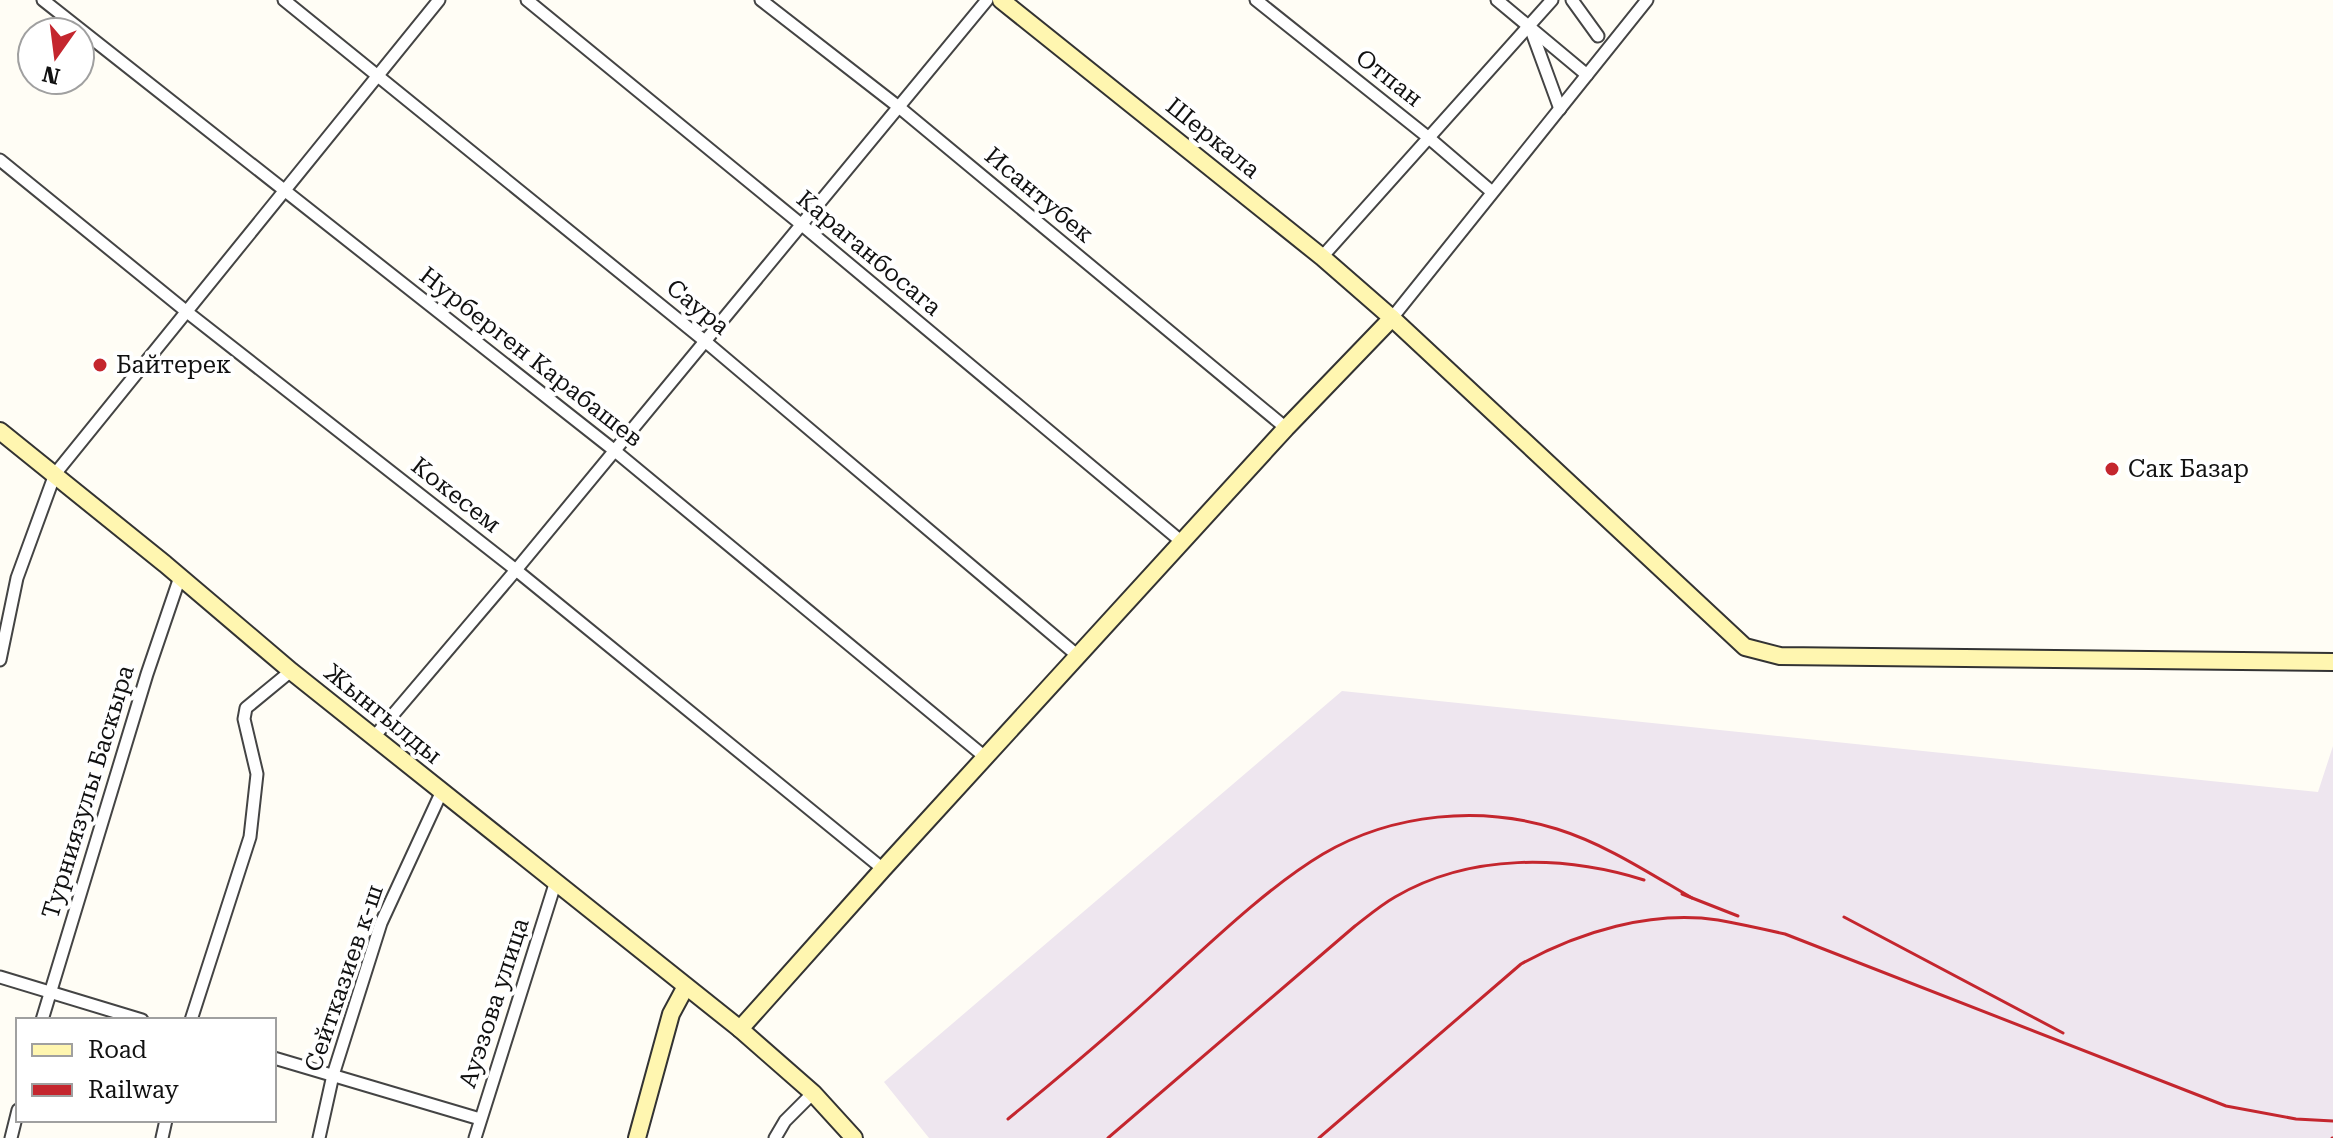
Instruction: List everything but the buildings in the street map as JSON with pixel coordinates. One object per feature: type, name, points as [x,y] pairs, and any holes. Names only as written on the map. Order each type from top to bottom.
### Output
[{"type":"street","name":"Нурберген Карабашев","points":[[43,0],[615,451],[985,757]]},
{"type":"street","name":"Саура","points":[[284,0],[706,342],[1078,656]]},
{"type":"street","points":[[0,660],[17,578],[55,474],[439,0]]},
{"type":"street","name":"Караганбосага","points":[[527,0],[1182,542]]},
{"type":"street","name":"Исантубек","points":[[761,0],[900,108],[1286,428]]},
{"type":"street","points":[[374,737],[706,342],[987,0]]},
{"type":"street","name":"Шеркала","points":[[1001,0],[1322,257],[1392,318],[1745,647],[1780,656],[2333,662]]},
{"type":"street","name":"Отпан","points":[[1256,0],[1492,192]]},
{"type":"street","points":[[1497,0],[1587,75]]},
{"type":"street","points":[[1322,257],[1552,0]]},
{"type":"street","points":[[1572,0],[1598,36]]},
{"type":"street","points":[[740,1029],[1286,428],[1392,318],[1647,0]]},
{"type":"street","points":[[1529,27],[1560,109]]},
{"type":"street","name":"Кокесем","points":[[0,160],[187,312],[516,570],[883,869]]},
{"type":"street","name":"Жынгылды","points":[[0,431],[291,671],[740,1029],[813,1093],[854,1138]]},
{"type":"street","name":"Турниязулы Баскыра","points":[[43,1018],[147,674],[180,577]]},
{"type":"street","points":[[192,1018],[250,837],[257,774],[244,719],[246,708],[291,671]]},
{"type":"street","name":"Сейтказиев к-ш","points":[[319,1138],[333,1075],[381,923],[442,791]]},
{"type":"street","name":"Ауэзова улица","points":[[475,1138],[556,881]]},
{"type":"street","points":[[0,977],[136,1018]]},
{"type":"street","points":[[637,1138],[671,1014],[685,988]]},
{"type":"street","points":[[276,1059],[480,1119]]},
{"type":"street","points":[[775,1138],[785,1121],[813,1093]]},
{"type":"street","points":[[11,1138],[16,1118]]},
{"type":"shaded area","points":[[1342,691],[2318,792],[2333,746],[2333,1138],[929,1138],[884,1082]]},
{"type":"railway","points":[[1008,1119],[1280,884],[1323,854],[1378,829],[1438,817],[1498,817],[1528,822],[1592,843],[1692,898]]},
{"type":"railway","points":[[1108,1138],[1355,926],[1390,900],[1424,883],[1454,872],[1518,863],[1582,866],[1644,880]]},
{"type":"railway","points":[[1682,894],[1738,916]]},
{"type":"railway","points":[[1844,917],[2063,1033]]},
{"type":"railway","points":[[1319,1138],[1521,964],[1591,933],[1667,918],[1718,920],[1785,934],[2226,1106],[2296,1119],[2333,1121]]},
{"type":"place","name":"Байтерек","points":[[100,365]]},
{"type":"place","name":"Сак Базар","points":[[2112,469]]}]
